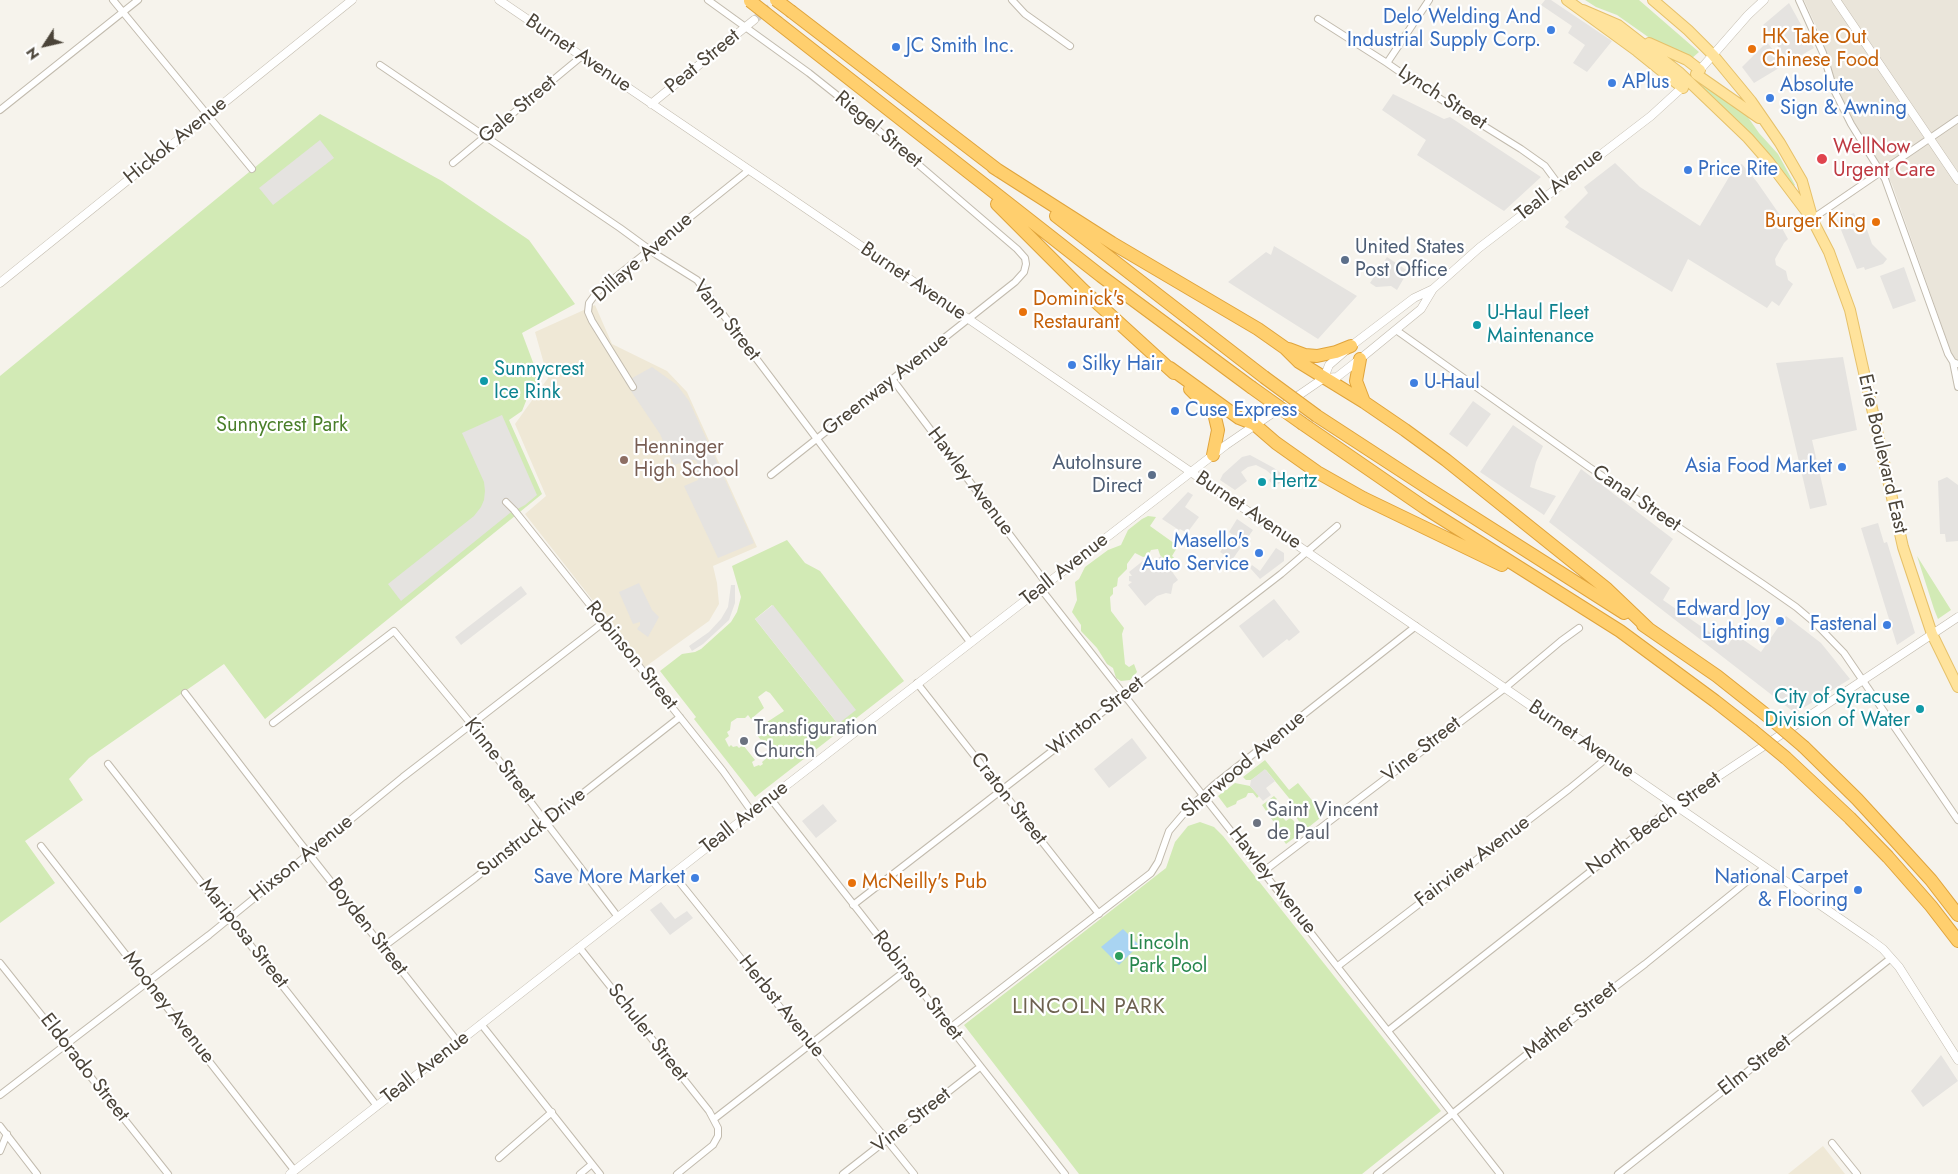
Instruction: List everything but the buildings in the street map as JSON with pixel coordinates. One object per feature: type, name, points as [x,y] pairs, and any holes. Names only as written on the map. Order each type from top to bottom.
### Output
[{"type":"highway","points":[[750,0],[960,167],[1171,329],[1250,387],[1425,508],[1620,631],[1715,701],[1786,758],[1850,818],[1932,906],[1958,941]]},
{"type":"highway","points":[[776,0],[1124,270],[1317,416],[1426,488],[1650,630],[1717,676],[1804,747],[1857,799],[1931,880],[1958,915]]},
{"type":"highway","points":[[960,167],[1083,290],[1170,368],[1214,414],[1218,430],[1213,455]]},
{"type":"highway","points":[[993,167],[1112,243],[1258,329],[1285,348],[1299,362],[1364,402],[1446,460],[1607,589],[1650,630]]},
{"type":"highway","points":[[1285,348],[1305,355],[1317,356],[1352,346]]},
{"type":"highway","points":[[1360,359],[1356,381],[1364,402]]},
{"type":"highway","points":[[1170,368],[1239,418],[1254,424],[1276,443],[1317,472],[1363,498],[1546,586]]},
{"type":"main road","name":"Erie Boulevard East","points":[[1567,0],[1637,51],[1692,78]]},
{"type":"main road","name":"Erie Boulevard East","points":[[1653,0],[1714,55],[1768,125],[1802,181],[1812,219]]},
{"type":"main road","name":"Erie Boulevard East","points":[[1583,10],[1618,26],[1675,69],[1692,78],[1769,162],[1812,219],[1829,252],[1846,297],[1854,326],[1897,526],[1932,634],[1958,687]]},
{"type":"main road","points":[[1618,26],[1658,48],[1687,60],[1692,78],[1736,100],[1768,125]]},
{"type":"street","points":[[113,0],[252,169]]},
{"type":"street","points":[[0,110],[138,0]]},
{"type":"street","name":"Hickok Avenue","points":[[0,283],[352,0]]},
{"type":"street","name":"Burnet Avenue","points":[[499,0],[970,320],[1871,940],[1892,958],[1958,1060]]},
{"type":"street","name":"Riegel Street","points":[[708,0],[843,100],[1011,243],[1025,258],[1022,276]]},
{"type":"street","points":[[1012,0],[1026,14],[1070,46]]},
{"type":"street","points":[[1387,63],[1429,0]]},
{"type":"street","name":"Teall Avenue","points":[[1324,378],[1329,365],[1352,346],[1414,298],[1433,289],[1479,248],[1651,116],[1692,78],[1748,15],[1764,0]]},
{"type":"street","points":[[1799,0],[1823,53],[1834,90],[1846,115],[1881,171],[1912,251],[1948,354],[1956,363],[1958,387]]},
{"type":"street","points":[[1836,0],[1958,180]]},
{"type":"street","name":"Lynch Street","points":[[1318,19],[1426,90],[1521,149],[1545,166],[1559,185]]},
{"type":"street","name":"Peat Street","points":[[652,104],[754,20]]},
{"type":"street","name":"Gale Street","points":[[454,163],[582,56]]},
{"type":"street","name":"Vann Street","points":[[380,65],[486,136],[649,250],[697,280],[970,642]]},
{"type":"street","points":[[1812,219],[1958,119]]},
{"type":"street","name":"Dillaye Avenue","points":[[633,387],[592,321],[587,307],[597,292],[749,170]]},
{"type":"street","name":"Greenway Avenue","points":[[771,475],[970,320],[1022,276]]},
{"type":"street","name":"Teall Avenue","points":[[292,1172],[970,642],[1213,455],[1254,424],[1324,378],[1336,377],[1360,359],[1421,309],[1433,289]]},
{"type":"street","name":"Canal Street","points":[[1396,330],[1589,467],[1796,607],[1815,623],[1844,653],[1958,820]]},
{"type":"street","name":"Hawley Avenue","points":[[893,380],[1124,694],[1500,1174]]},
{"type":"street","name":"Robinson Street","points":[[506,502],[723,771],[752,812]]},
{"type":"street","name":"Winton Street","points":[[853,905],[1308,552],[1336,526]]},
{"type":"street","name":"North Beech Street","points":[[1389,1030],[1675,805],[1958,617]]},
{"type":"street","name":"Hixson Avenue","points":[[0,1095],[230,918],[403,778],[604,622]]},
{"type":"street","name":"Sherwood Avenue","points":[[950,1028],[1151,873],[1155,868],[1172,826],[1204,794],[1416,626]]},
{"type":"street","name":"Vine Street","points":[[1264,871],[1505,688],[1560,641],[1579,628]]},
{"type":"street","name":"Kinne Street","points":[[273,723],[394,631],[472,725],[618,917]]},
{"type":"street","name":"Craton Street","points":[[918,683],[1099,914]]},
{"type":"street","name":"Boyden Street","points":[[186,693],[458,1042]]},
{"type":"street","name":"Sunstruck Drive","points":[[383,947],[475,878],[680,717]]},
{"type":"street","name":"Fairview Avenue","points":[[1338,966],[1562,795],[1607,758]]},
{"type":"street","name":"Mariposa Street","points":[[108,764],[377,1106]]},
{"type":"street","name":"Robinson Street","points":[[770,798],[1065,1174]]},
{"type":"street","name":"Mooney Avenue","points":[[41,846],[148,980],[292,1172]]},
{"type":"street","name":"Mather Street","points":[[1377,1174],[1541,1043],[1645,964],[1765,867]]},
{"type":"street","name":"Herbst Avenue","points":[[673,874],[914,1174]]},
{"type":"street","name":"Schuler Street","points":[[579,947],[714,1119]]},
{"type":"street","name":"Elm Street","points":[[1618,1174],[1892,958]]},
{"type":"street","name":"Eldorado Street","points":[[0,963],[168,1174]]},
{"type":"street","points":[[677,1174],[713,1145],[718,1136],[718,1128],[714,1119],[905,971]]},
{"type":"street","points":[[481,1024],[600,1174]]},
{"type":"street","name":"Vine Street","points":[[842,1174],[980,1066]]},
{"type":"street","points":[[499,1158],[552,1112]]},
{"type":"street","points":[[0,1126],[38,1174]]},
{"type":"street","points":[[0,1151],[7,1134]]},
{"type":"street","points":[[1832,1143],[1857,1174]]},
{"type":"street","points":[[580,1174],[592,1164]]},
{"type":"shaded area","points":[[1545,0],[1551,0],[1612,41],[1587,72],[1573,63],[1585,45],[1568,33],[1572,26],[1541,5]]},
{"type":"shaded area","points":[[1804,0],[1958,0],[1958,372],[1892,184],[1856,128],[1838,89],[1820,35]]},
{"type":"shaded area","points":[[1789,3],[1814,48],[1789,62],[1763,25]]},
{"type":"shaded area","points":[[1767,42],[1784,65],[1754,83],[1742,67]]},
{"type":"shaded area","points":[[1393,94],[1444,119],[1450,117],[1541,177],[1504,211],[1417,155],[1426,140],[1382,110]]},
{"type":"shaded area","points":[[320,140],[334,158],[273,205],[259,188]]},
{"type":"shaded area","points":[[1615,163],[1640,187],[1700,226],[1735,167],[1742,164],[1782,218],[1778,221],[1788,239],[1775,259],[1776,265],[1786,271],[1788,280],[1793,284],[1779,306],[1772,301],[1767,308],[1688,259],[1672,292],[1565,227],[1569,222],[1564,217],[1588,193],[1584,187]]},
{"type":"shaded area","points":[[1854,213],[1858,223],[1864,221],[1872,244],[1887,259],[1883,264],[1865,270],[1864,267],[1857,269],[1837,220]]},
{"type":"shaded area","points":[[1274,246],[1357,296],[1318,339],[1228,282],[1266,252],[1271,255]]},
{"type":"shaded area","points":[[1387,257],[1408,271],[1397,290],[1391,286],[1376,287],[1370,283]]},
{"type":"shaded area","points":[[1904,267],[1916,301],[1893,309],[1880,276]]},
{"type":"shaded area","name":"Henninger High School","points":[[595,305],[612,344],[667,371],[687,392],[757,547],[713,566],[719,604],[709,621],[645,667],[525,514],[546,496],[515,424],[548,378],[535,332]]},
{"type":"shaded area","points":[[1843,357],[1857,430],[1812,440],[1827,505],[1810,509],[1776,363]]},
{"type":"shaded area","points":[[652,367],[677,385],[689,401],[754,543],[718,558],[684,486],[698,480],[697,462],[691,460],[674,465],[660,434],[625,382]]},
{"type":"shaded area","points":[[1473,401],[1491,414],[1467,447],[1449,434]]},
{"type":"shaded area","points":[[502,415],[537,495],[525,505],[510,513],[401,601],[388,584],[474,516],[484,500],[484,482],[462,433]]},
{"type":"shaded area","points":[[1513,425],[1543,446],[1536,462],[1530,487],[1556,496],[1544,515],[1480,472]]},
{"type":"shaded area","points":[[1250,455],[1274,468],[1287,478],[1274,487],[1269,480],[1273,476],[1256,465],[1248,467],[1241,472],[1247,481],[1235,490],[1220,480],[1223,474],[1242,457]]},
{"type":"shaded area","points":[[1581,469],[1673,539],[1650,573],[1670,588],[1663,600],[1728,645],[1735,634],[1761,652],[1786,616],[1821,643],[1850,679],[1795,713],[1549,522]]},
{"type":"shaded area","points":[[1947,477],[1958,485],[1958,541],[1946,542],[1945,534],[1940,534],[1938,481]]},
{"type":"shaded area","points":[[1188,492],[1193,495],[1185,507],[1199,517],[1187,533],[1162,519]]},
{"type":"shaded area","points":[[1237,519],[1253,530],[1232,560],[1220,552],[1233,535],[1229,532]]},
{"type":"shaded area","points":[[1878,523],[1884,543],[1887,542],[1915,633],[1897,645],[1861,528]]},
{"type":"shaded area","points":[[1276,548],[1284,553],[1284,561],[1260,579],[1250,568],[1252,565],[1260,571]]},
{"type":"shaded area","points":[[1149,556],[1153,562],[1161,556],[1178,580],[1173,584],[1171,594],[1166,593],[1157,596],[1145,606],[1128,585],[1132,582],[1129,581],[1129,576],[1132,576],[1129,572]]},
{"type":"shaded area","points":[[639,583],[652,610],[659,617],[648,637],[637,629],[640,622],[633,624],[619,592]]},
{"type":"shaded area","points":[[731,585],[735,585],[735,603],[729,620],[703,644],[692,651],[689,646],[709,632],[721,619],[728,607]]},
{"type":"shaded area","points":[[521,586],[527,594],[461,645],[455,637]]},
{"type":"shaded area","points":[[1274,599],[1300,632],[1289,641],[1287,639],[1263,658],[1239,626]]},
{"type":"shaded area","points":[[773,605],[856,710],[838,724],[755,619]]},
{"type":"shaded area","points":[[1132,738],[1147,758],[1109,788],[1094,769]]},
{"type":"shaded area","points":[[1265,769],[1275,781],[1266,788],[1271,795],[1263,801],[1250,786],[1251,780]]},
{"type":"shaded area","points":[[823,804],[837,821],[816,838],[802,821]]},
{"type":"shaded area","points":[[661,902],[675,919],[687,911],[693,918],[670,935],[650,910]]},
{"type":"shaded area","points":[[1941,1055],[1958,1081],[1923,1107],[1911,1091]]},
{"type":"shaded area","points":[[1823,1146],[1845,1174],[1788,1174]]},
{"type":"green space","points":[[1585,0],[1639,0],[1699,52],[1691,59],[1661,46],[1617,15],[1596,7]]},
{"type":"green space","points":[[1706,83],[1745,113],[1759,133],[1778,154],[1794,186],[1749,132],[1702,87]]},
{"type":"green space","name":"Sunnycrest Park","points":[[320,114],[442,181],[529,240],[575,304],[522,333],[540,381],[528,396],[522,411],[509,420],[542,494],[265,719],[224,664],[89,758],[69,779],[83,800],[25,841],[55,883],[0,923],[0,376]]},
{"type":"green space","points":[[1148,516],[1156,517],[1150,526],[1178,546],[1172,556],[1179,562],[1181,567],[1177,570],[1172,568],[1160,555],[1158,549],[1151,550],[1148,556],[1143,557],[1135,553],[1127,564],[1127,569],[1118,578],[1117,586],[1113,588],[1113,594],[1110,597],[1111,611],[1124,628],[1122,634],[1125,664],[1129,667],[1134,664],[1137,672],[1130,680],[1121,681],[1116,678],[1113,668],[1107,664],[1097,648],[1081,631],[1081,625],[1072,612],[1077,600],[1075,582],[1079,579],[1085,567],[1108,550],[1121,545],[1128,530]]},
{"type":"green space","points":[[787,540],[805,563],[820,571],[904,681],[755,797],[694,719],[696,717],[660,671],[682,654],[701,649],[731,622],[737,612],[741,597],[732,566]],"holes":[[[772,605],[838,724],[755,619]],[[766,691],[770,693],[784,711],[761,726],[763,729],[757,735],[768,749],[773,746],[775,750],[771,753],[773,756],[771,758],[768,757],[762,762],[763,764],[754,767],[752,762],[755,760],[743,745],[739,748],[731,745],[729,747],[725,739],[729,736],[727,732],[730,730],[731,722],[737,718],[745,718],[748,715],[751,719],[764,708],[758,697]]]},
{"type":"green space","points":[[1917,556],[1951,610],[1938,619],[1934,609]]},
{"type":"green space","points":[[1265,760],[1289,790],[1298,783],[1324,815],[1305,830],[1295,814],[1299,811],[1266,770],[1251,780],[1246,780],[1243,777]]},
{"type":"green space","points":[[1235,783],[1250,786],[1259,796],[1257,798],[1253,793],[1248,793],[1246,797],[1227,808],[1218,796]]},
{"type":"green space","points":[[1274,796],[1277,799],[1272,803],[1278,813],[1286,821],[1290,818],[1293,820],[1302,832],[1286,844],[1278,833],[1280,831],[1262,805]]},
{"type":"green space","name":"LINCOLN PARK","points":[[1200,822],[1214,827],[1223,836],[1441,1111],[1362,1174],[1079,1174],[964,1025],[1166,868],[1175,842],[1188,826]]},
{"type":"water","name":"Lincoln Park Pool","points":[[1123,929],[1139,945],[1119,965],[1101,947]]},
{"type":"tunnel","points":[[754,20],[779,0]]},
{"type":"place","name":"Delo Welding And Industrial Supply Corp.","points":[[1551,30]]},
{"type":"place","name":"JC Smith Inc.","points":[[896,47]]},
{"type":"place","name":"HK Take Out Chinese Food","points":[[1752,49]]},
{"type":"place","name":"APlus","points":[[1612,83]]},
{"type":"place","name":"Absolute Sign & Awning","points":[[1770,98]]},
{"type":"place","name":"WellNow Urgent Care","points":[[1822,159]]},
{"type":"place","name":"Price Rite","points":[[1688,170]]},
{"type":"place","name":"Burger King","points":[[1876,222]]},
{"type":"place","name":"United States Post Office","points":[[1345,260]]},
{"type":"place","name":"Dominick's Restaurant","points":[[1023,312]]},
{"type":"place","name":"U-Haul Fleet Maintenance","points":[[1477,325]]},
{"type":"place","name":"Silky Hair","points":[[1072,365]]},
{"type":"place","name":"Sunnycrest Ice Rink","points":[[484,381]]},
{"type":"place","name":"U-Haul","points":[[1414,383]]},
{"type":"place","name":"Cuse Express","points":[[1175,411]]},
{"type":"place","name":"Henninger High School","points":[[624,460]]},
{"type":"place","name":"Asia Food Market","points":[[1842,467]]},
{"type":"place","name":"AutoInsure Direct","points":[[1152,475]]},
{"type":"place","name":"Hertz","points":[[1262,482]]},
{"type":"place","name":"Masello's Auto Service","points":[[1259,553]]},
{"type":"place","name":"Edward Joy Lighting","points":[[1780,621]]},
{"type":"place","name":"Fastenal","points":[[1887,625]]},
{"type":"place","name":"City of Syracuse Division of Water","points":[[1920,709]]},
{"type":"place","name":"Transfiguration Church","points":[[744,741]]},
{"type":"place","name":"Saint Vincent de Paul","points":[[1257,823]]},
{"type":"place","name":"Save More Market","points":[[695,878]]},
{"type":"place","name":"McNeilly's Pub","points":[[852,883]]},
{"type":"place","name":"National Carpet & Flooring","points":[[1858,890]]},
{"type":"place","name":"Lincoln Park Pool","points":[[1119,956]]},
{"type":"district","name":"LINCOLN PARK","points":[[1089,1008]]}]
